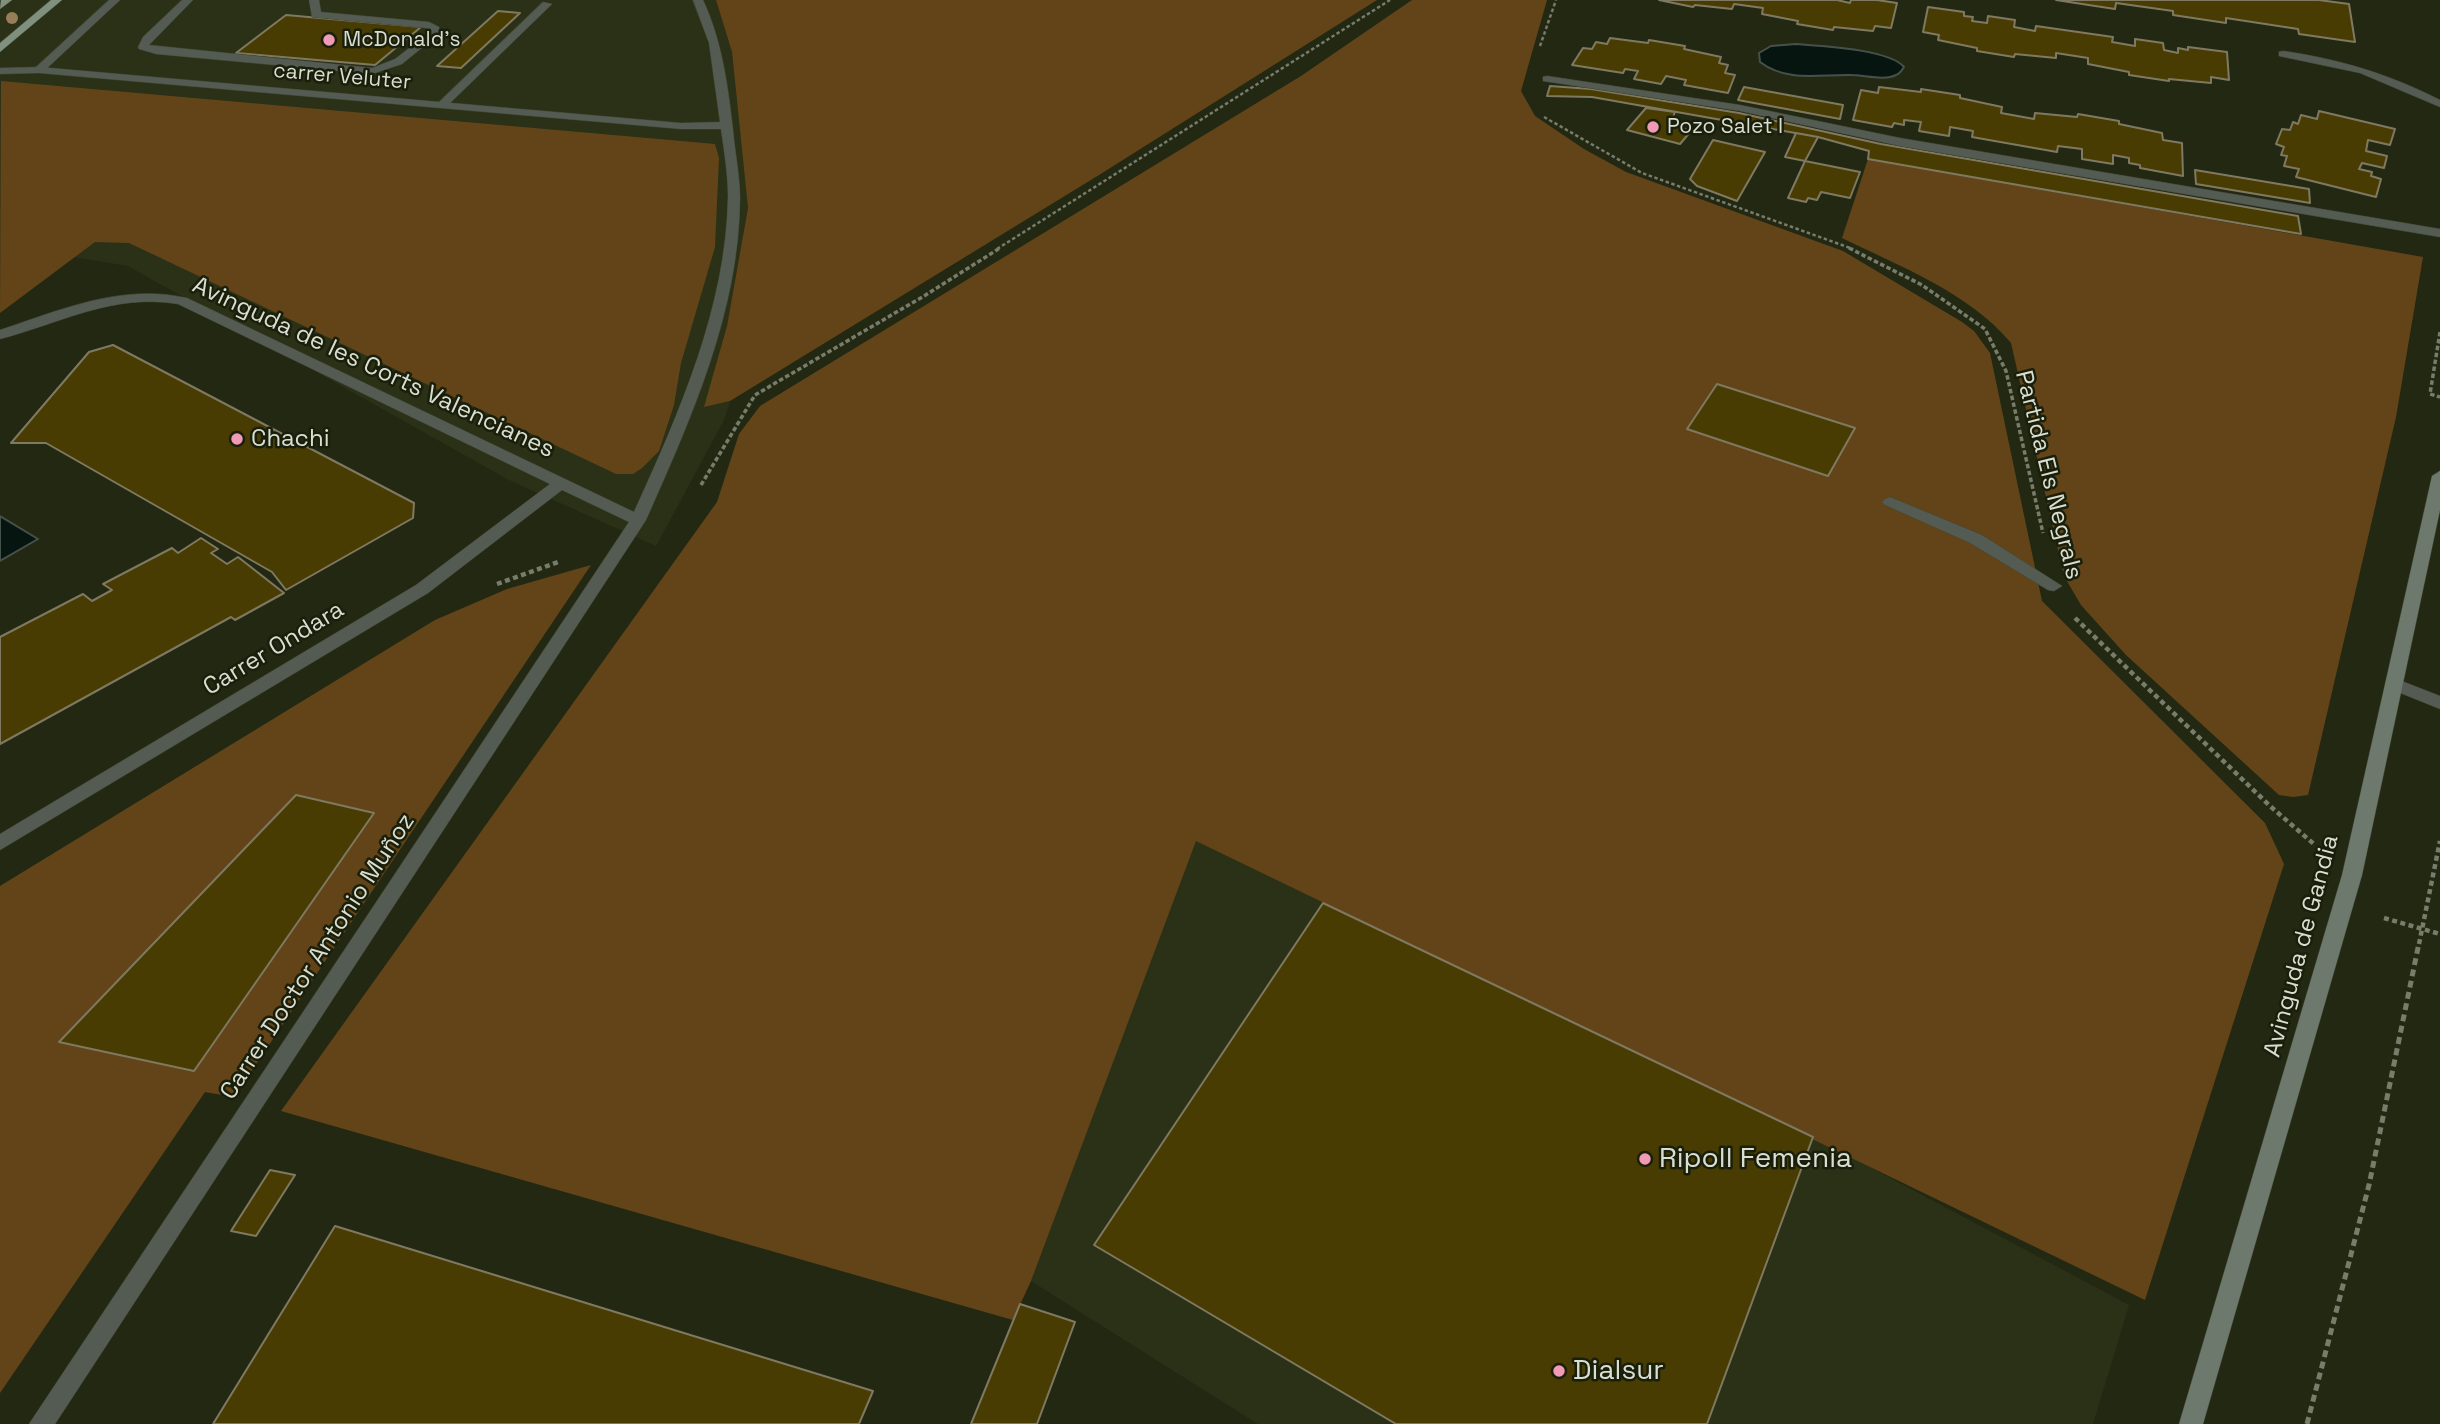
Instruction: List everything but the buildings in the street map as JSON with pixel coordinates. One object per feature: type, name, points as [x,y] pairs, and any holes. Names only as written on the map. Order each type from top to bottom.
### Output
[{"type":"main road","points":[[0,6],[7,0]]},
{"type":"main road","points":[[0,49],[57,0]]},
{"type":"main road","name":"Avinguda de Gandia","points":[[2191,1424],[2352,875],[2368,790],[2440,476]]},
{"type":"street","points":[[39,70],[115,0]]},
{"type":"street","points":[[188,0],[147,39],[143,47],[156,51],[372,71],[401,62],[435,33],[435,29],[429,25],[316,15],[314,0]]},
{"type":"street","name":"Carrer Doctor Antonio Muñoz","points":[[41,1424],[638,520],[687,403],[711,332],[729,257],[734,198],[721,73],[709,21],[698,0]]},
{"type":"street","points":[[442,105],[547,4]]},
{"type":"street","points":[[2283,54],[2355,66],[2387,78],[2440,104]]},
{"type":"street","name":"carrer Veluter","points":[[0,71],[39,70],[681,126],[726,125]]},
{"type":"street","points":[[1547,79],[1740,108],[1900,142],[2440,233]]},
{"type":"street","name":"Avinguda de les Corts Valencianes","points":[[0,335],[103,302],[145,295],[182,301],[638,520]]},
{"type":"street","name":"Carrer Ondara","points":[[0,843],[422,589],[562,482]]},
{"type":"street","points":[[1890,502],[1976,539],[2054,586]]},
{"type":"street","points":[[2394,684],[2440,703]]},
{"type":"path","points":[[701,485],[755,395],[924,296],[1390,0]]},
{"type":"path","points":[[1539,49],[1556,0]]},
{"type":"path","name":"Partida Els Negrals","points":[[1542,115],[1642,173],[1858,251],[1922,285],[1985,329],[2006,371],[2054,586],[2071,614],[2270,806],[2352,875]]},
{"type":"path","points":[[2440,332],[2430,394],[2440,397]]},
{"type":"path","points":[[487,588],[589,551],[618,550]]},
{"type":"path","points":[[2307,1424],[2369,1185],[2440,841]]},
{"type":"path","points":[[2342,906],[2440,934]]},
{"type":"shaded area","points":[[0,0],[716,0],[732,52],[748,208],[727,326],[705,406],[730,401],[724,420],[656,546],[509,480],[128,266],[0,245]]},
{"type":"shaded area","points":[[716,0],[1377,0],[1099,175],[730,401],[704,407],[727,326],[748,208],[732,52]]},
{"type":"shaded area","points":[[1412,0],[1547,0],[1521,91],[1535,116],[1584,149],[1626,172],[1843,251],[1974,331],[1990,353],[2042,601],[2265,823],[2284,864],[2145,1300],[1196,841],[1031,1281],[1013,1320],[281,1111],[717,502],[739,434],[760,406],[1301,76]]},
{"type":"shaded area","points":[[1796,44],[1870,52],[1896,61],[1904,67],[1901,72],[1886,78],[1852,75],[1804,76],[1782,73],[1760,62],[1759,53],[1771,46]]},
{"type":"shaded area","points":[[1,81],[715,144],[719,158],[715,247],[681,363],[674,405],[659,451],[633,474],[616,474],[129,243],[95,242],[0,313]]},
{"type":"shaded area","points":[[1868,159],[2423,257],[2396,417],[2308,795],[2279,795],[2126,655],[2081,605],[2064,576],[2011,343],[1994,325],[1955,295],[1842,238]]},
{"type":"shaded area","points":[[0,516],[38,539],[0,561]]},
{"type":"shaded area","points":[[591,565],[234,1097],[205,1092],[0,1393],[0,886],[435,620],[507,589]]},
{"type":"shaded area","points":[[1196,840],[1813,1137],[2129,1305],[2093,1424],[1258,1424],[1031,1281]]},
{"type":"place","name":"McDonald's","points":[[329,40]]},
{"type":"place","name":"Pozo Salet I","points":[[1653,127]]},
{"type":"place","name":"Chachi","points":[[237,439]]},
{"type":"place","name":"Ripoll Femenia","points":[[1645,1159]]},
{"type":"place","name":"Dialsur","points":[[1559,1371]]}]
